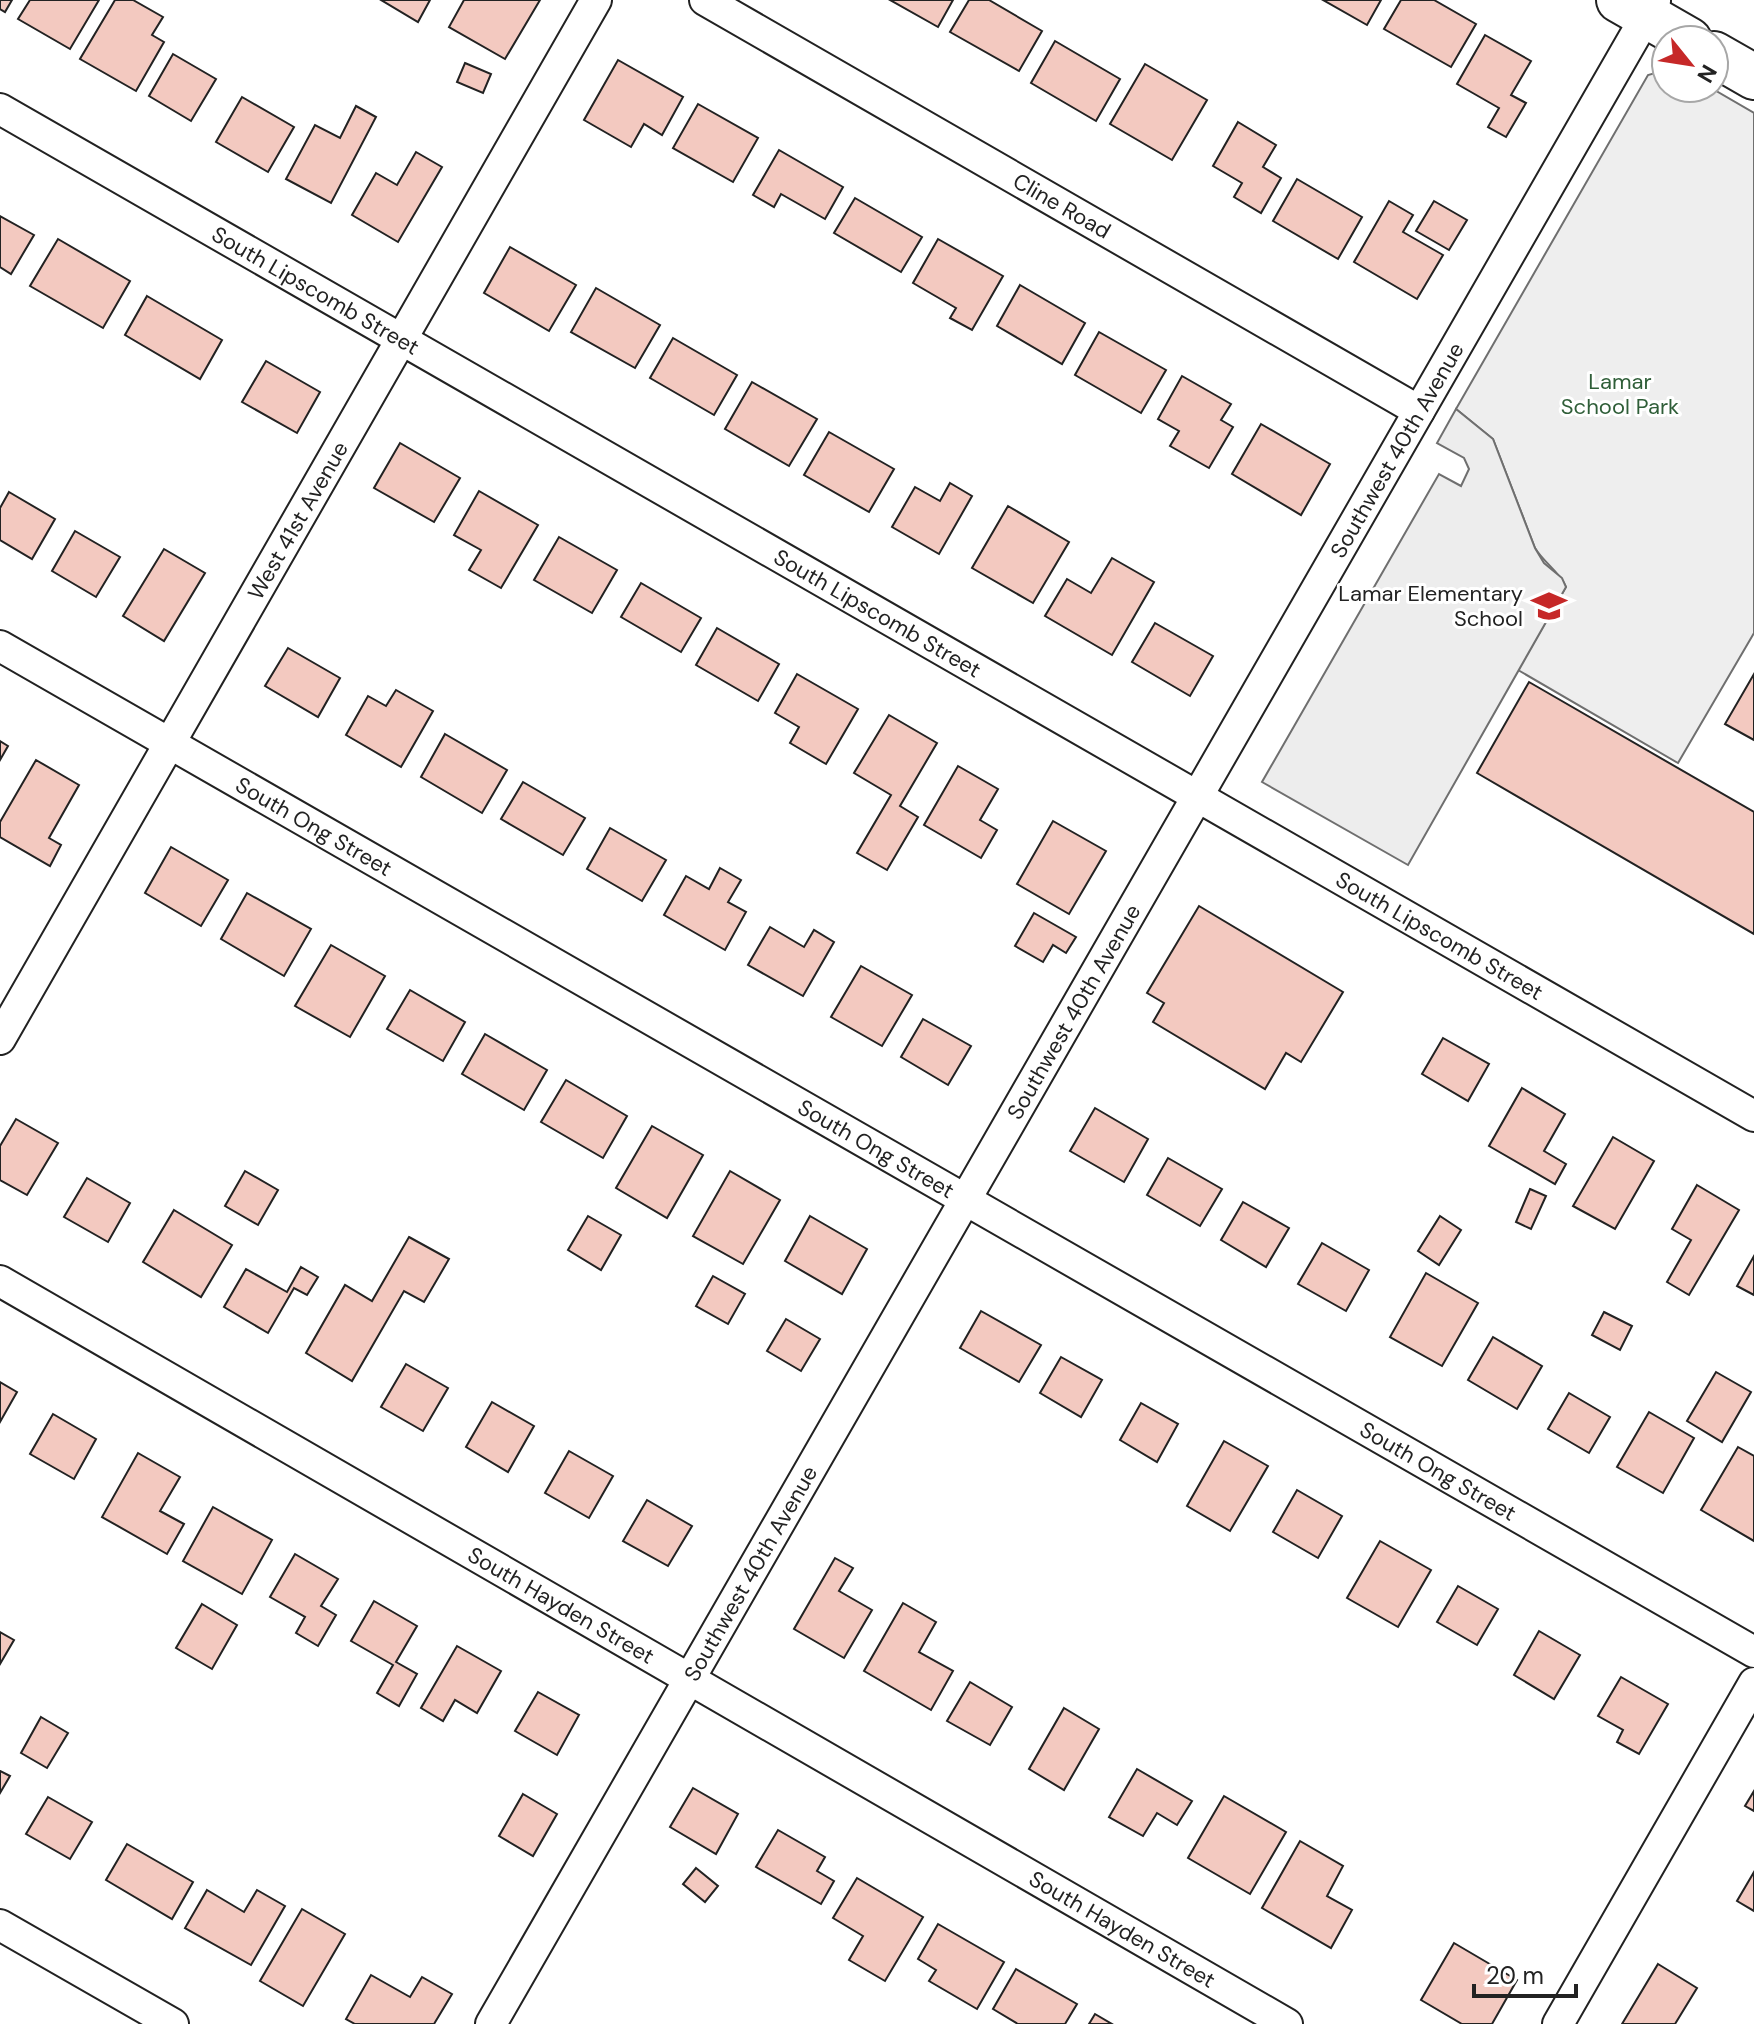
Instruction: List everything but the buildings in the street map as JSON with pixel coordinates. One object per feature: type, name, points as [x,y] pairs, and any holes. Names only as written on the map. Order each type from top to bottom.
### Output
[{"type":"main road","points":[[1641,5],[1667,24]]},
{"type":"main road","points":[[1730,63],[1754,77]]},
{"type":"street","name":"West 41st Avenue","points":[[0,1039],[596,0]]},
{"type":"street","name":"Cline Road","points":[[705,0],[1419,411]]},
{"type":"street","name":"Southwest 40th Avenue","points":[[491,2024],[1419,411],[1641,5]]},
{"type":"street","name":"South Lipscomb Street","points":[[0,109],[1754,1116]]},
{"type":"street","name":"South Ong Street","points":[[0,646],[1754,1652]]},
{"type":"street","name":"South Hayden Street","points":[[0,1281],[1287,2024]]},
{"type":"street","points":[[1558,2024],[1754,1683]]},
{"type":"street","points":[[0,1925],[173,2024]]},
{"type":"green space","name":"Lamar School Park","points":[[1648,75],[1650,104],[1730,104],[1730,99],[1754,113],[1754,633],[1678,763],[1518,670],[1566,587],[1535,548],[1493,439],[1456,409]]},
{"type":"shaded area","points":[[1456,409],[1493,439],[1535,548],[1544,563],[1562,578],[1566,587],[1408,865],[1262,782],[1439,474],[1461,486],[1469,469],[1464,458],[1437,443]]},
{"type":"place","name":"Lamar Elementary School","points":[[1549,606]]}]
